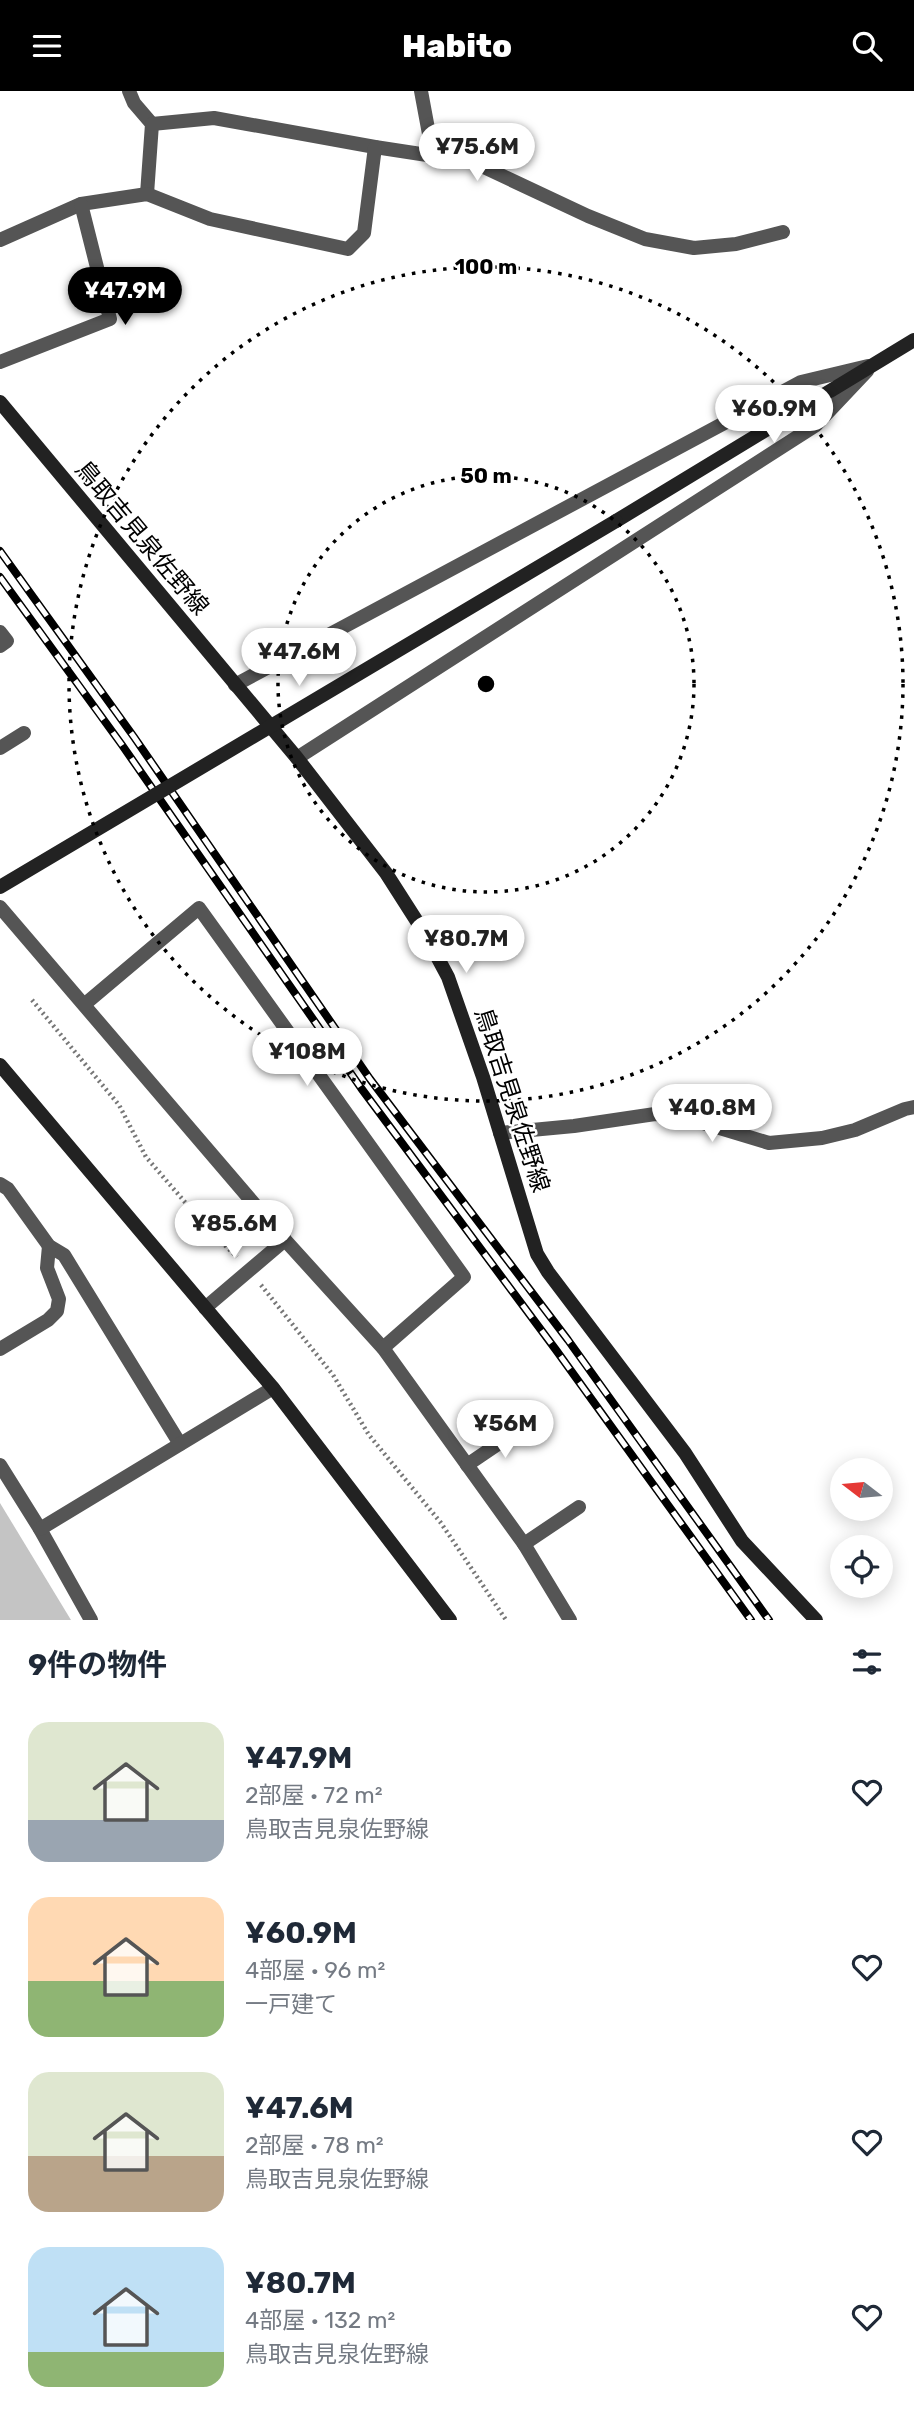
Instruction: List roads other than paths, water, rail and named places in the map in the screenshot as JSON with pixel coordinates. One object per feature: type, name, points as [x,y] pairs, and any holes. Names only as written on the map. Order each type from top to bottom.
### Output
[{"type":"street","points":[[129,91],[134,103],[152,124],[147,194]]},
{"type":"street","points":[[421,91],[429,134]]},
{"type":"street","points":[[152,124],[214,118],[473,162],[588,216],[645,239],[694,249],[736,244],[783,232]]},
{"type":"street","points":[[0,240],[81,204],[147,194],[210,219],[348,249],[364,233],[375,147]]},
{"type":"street","points":[[0,362],[110,319],[81,204]]},
{"type":"street","points":[[0,887],[914,340]]},
{"type":"street","points":[[235,685],[802,382],[873,365]]},
{"type":"street","points":[[297,758],[816,425],[873,365]]},
{"type":"street","name":"鳥取吉見泉佐野線","points":[[0,402],[297,758],[386,873],[425,934],[448,977],[537,1254],[685,1453],[742,1541],[816,1620]]},
{"type":"street","points":[[0,632],[7,641],[0,646]]},
{"type":"street","points":[[0,748],[24,733]]},
{"type":"street","points":[[0,907],[285,1240],[383,1348],[524,1544],[570,1620]]},
{"type":"street","points":[[85,1004],[198,908],[464,1277],[383,1348]]},
{"type":"street","points":[[1,1068],[273,1388],[450,1620]]},
{"type":"street","points":[[500,1133],[655,1114],[680,1117],[769,1143],[822,1138],[855,1130],[914,1107]]},
{"type":"street","points":[[0,1184],[8,1189],[49,1246],[64,1255],[180,1444]]},
{"type":"street","points":[[205,1308],[285,1240]]},
{"type":"street","points":[[0,1349],[57,1311],[59,1299],[47,1268],[49,1246]]},
{"type":"street","points":[[40,1529],[273,1388]]},
{"type":"street","points":[[467,1465],[523,1427]]},
{"type":"street","points":[[0,1465],[92,1620]]},
{"type":"street","points":[[524,1544],[579,1507]]},
{"type":"railway","points":[[0,551],[134,737],[370,1079],[568,1340],[769,1620]]},
{"type":"railway","points":[[0,577],[122,745],[361,1088],[556,1350],[751,1620]]}]
